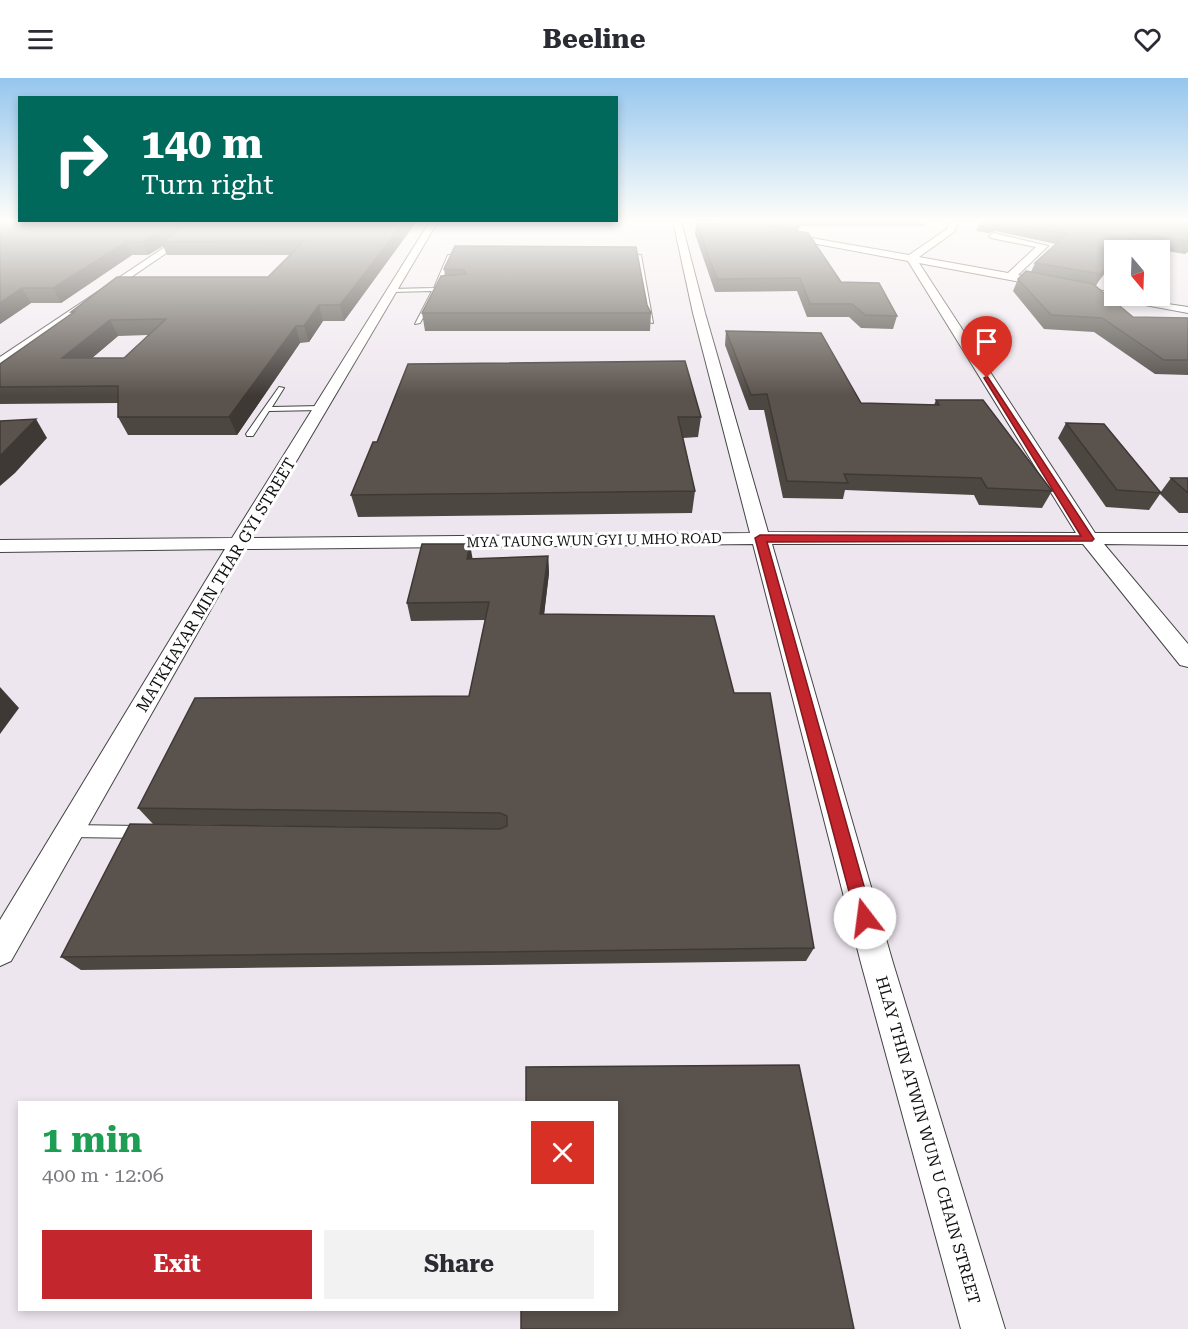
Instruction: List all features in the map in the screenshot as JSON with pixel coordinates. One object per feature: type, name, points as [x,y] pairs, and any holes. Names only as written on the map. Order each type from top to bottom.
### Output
[{"type":"street","points":[[0,363],[123,279]]},
{"type":"street","name":"MATKHAYAR MIN THAR GYI STREET","points":[[0,950],[238,544],[398,279]]},
{"type":"street","name":"HLAY THIN ATWIN WUN U CHAIN STREET","points":[[691,279],[877,963],[983,1329]]},
{"type":"street","points":[[925,279],[1089,539],[1188,659]]},
{"type":"street","points":[[1023,279],[1188,310]]},
{"type":"street","name":"MYA TAUNG WUN GYI U MHO ROAD","points":[[0,546],[760,538],[1188,539]]},
{"type":"lane","points":[[417,322],[440,279]]},
{"type":"lane","points":[[643,279],[651,322]]},
{"type":"lane","points":[[392,290],[454,289]]},
{"type":"lane","points":[[250,434],[280,388]]},
{"type":"lane","points":[[267,409],[321,408]]},
{"type":"lane","points":[[70,831],[152,832]]},
{"type":"shaded area","points":[[0,279],[1104,279],[1104,306],[1170,306],[1170,279],[1188,279],[1188,1329],[0,1329]]},
{"type":"building","points":[[0,279],[67,279],[53,288],[22,288],[0,303]]},
{"type":"building","points":[[114,279],[360,279],[340,305],[319,305],[304,326],[296,326],[229,417],[118,417],[118,386],[0,387],[0,364],[74,312],[71,312]],"holes":[[[166,319],[124,358],[62,358],[110,320]]]},
{"type":"building","points":[[439,279],[642,279],[647,305],[651,313],[422,313]]},
{"type":"building","points":[[801,279],[879,283],[897,316],[865,315],[852,304],[810,304]]},
{"type":"building","points":[[1018,279],[1069,279],[1093,284],[1104,293],[1104,306],[1120,306],[1133,317],[1188,318],[1188,360],[1164,360],[1102,318],[1051,315]]},
{"type":"building","points":[[726,331],[821,333],[861,403],[939,405],[936,400],[983,400],[1052,491],[987,488],[981,478],[844,474],[848,483],[787,481],[767,394],[751,395]]},
{"type":"building","points":[[685,361],[701,417],[678,417],[695,491],[351,495],[373,442],[377,442],[408,364]]},
{"type":"building","points":[[36,419],[2,454],[0,455],[0,421]]},
{"type":"building","points":[[1066,423],[1104,424],[1161,493],[1117,490]]},
{"type":"building","points":[[1171,478],[1188,478],[1188,493]]},
{"type":"building","points":[[422,544],[470,544],[467,559],[548,556],[540,614],[714,616],[734,693],[770,693],[814,948],[61,957],[130,824],[500,829],[507,826],[507,816],[500,813],[138,808],[195,698],[469,696],[489,602],[407,603]]},
{"type":"building","points":[[799,1065],[854,1329],[521,1329],[521,1311],[618,1311],[618,1101],[526,1101],[526,1067]]},
{"type":"route","points":[[865,918],[760,538],[1089,539],[987,378]]}]
